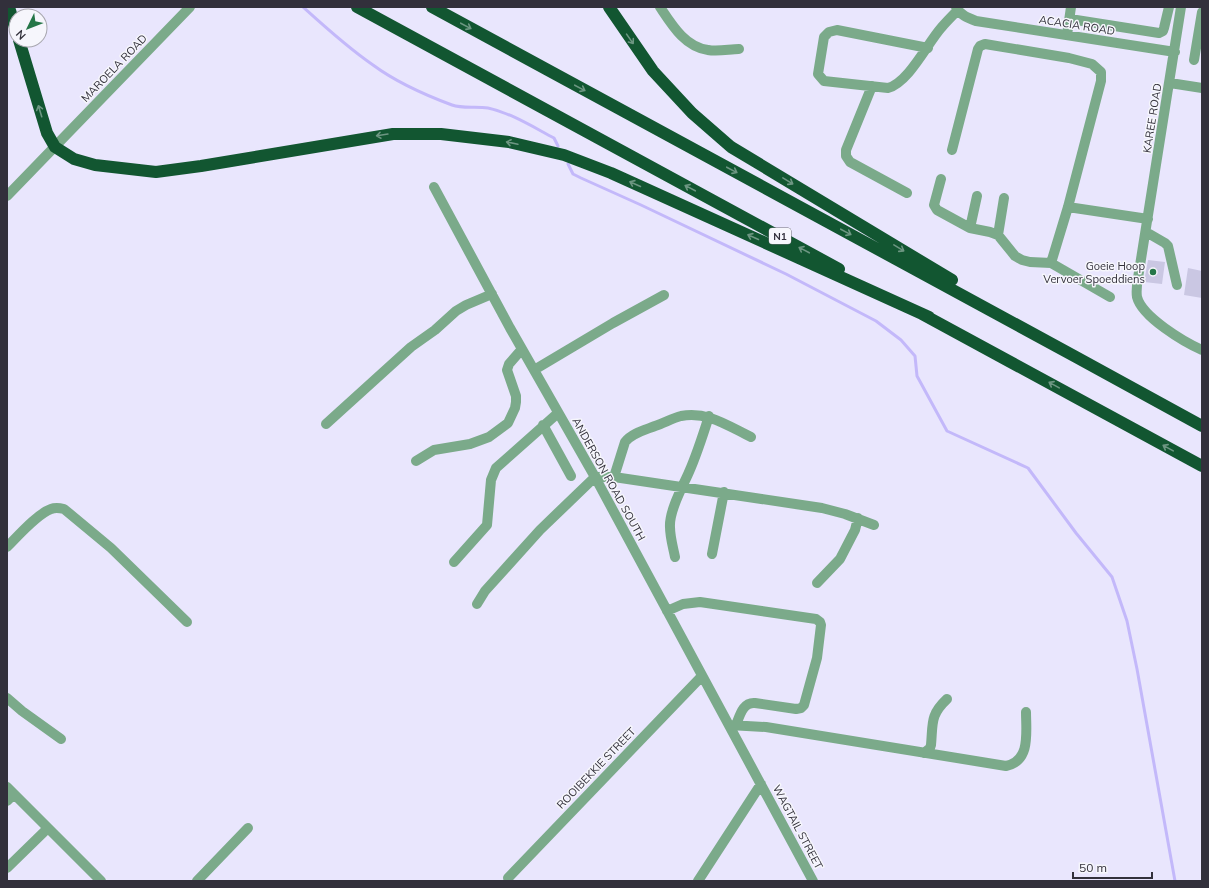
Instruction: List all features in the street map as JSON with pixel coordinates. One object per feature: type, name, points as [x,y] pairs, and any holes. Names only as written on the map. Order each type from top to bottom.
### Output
[{"type":"highway","name":"N1","points":[[357,7],[1202,466]]},
{"type":"highway","points":[[432,7],[1202,426]]},
{"type":"highway","points":[[609,7],[653,71],[692,113],[731,147],[1076,357]]},
{"type":"highway","points":[[21,48],[47,133],[55,147],[74,159],[95,165],[156,172],[393,134],[441,134],[509,142],[564,155],[611,173],[929,317]]},
{"type":"street","name":"MAROELA ROAD","points":[[7,196],[190,7]]},
{"type":"street","points":[[660,7],[681,36],[694,46],[708,50],[739,49]]},
{"type":"street","points":[[1068,35],[1072,7]]},
{"type":"street","points":[[1070,20],[1158,33],[1163,31],[1169,7]]},
{"type":"street","name":"KAREE ROAD","points":[[1182,7],[1137,296],[1139,302],[1160,325],[1184,342],[1202,350]]},
{"type":"street","points":[[928,48],[837,30],[829,32],[824,37],[818,74],[824,82],[888,88],[894,86],[901,81],[928,48],[940,29],[957,8]]},
{"type":"street","name":"ACACIA ROAD","points":[[957,8],[966,17],[976,21],[1175,52]]},
{"type":"street","points":[[1194,60],[1202,12]]},
{"type":"street","points":[[952,150],[980,46],[985,44],[1062,57],[1092,64],[1101,72],[1101,81],[1068,207],[1051,263]]},
{"type":"street","points":[[1170,83],[1202,88]]},
{"type":"street","points":[[872,86],[846,150],[846,156],[850,162],[907,193]]},
{"type":"street","points":[[941,179],[934,206],[938,210],[970,228],[998,235],[1015,256],[1022,260],[1051,263],[1110,297]]},
{"type":"street","name":"ANDERSON ROAD SOUTH","points":[[434,187],[522,349],[595,477],[702,676],[732,725],[761,784]]},
{"type":"street","points":[[970,228],[977,196]]},
{"type":"street","points":[[998,235],[1004,198]]},
{"type":"street","points":[[1068,207],[1148,219]]},
{"type":"street","points":[[1146,232],[1168,246],[1177,285]]},
{"type":"street","points":[[326,424],[411,347],[435,330],[456,311],[492,294]]},
{"type":"street","points":[[534,370],[613,323],[664,295]]},
{"type":"street","points":[[416,461],[434,450],[470,444],[490,437],[508,423],[515,408],[516,396],[507,370],[509,364],[522,349]]},
{"type":"street","points":[[454,562],[487,525],[491,480],[496,468],[558,413]]},
{"type":"street","points":[[614,477],[625,442],[630,437],[680,416],[709,416],[752,437]]},
{"type":"street","points":[[675,557],[670,526],[671,518],[682,486],[690,472],[709,416]]},
{"type":"street","points":[[543,426],[571,476]]},
{"type":"street","points":[[477,604],[485,591],[540,530],[595,477],[614,477],[682,486],[822,508],[858,518],[874,525]]},
{"type":"street","points":[[712,554],[724,492]]},
{"type":"street","points":[[7,547],[27,527],[50,510],[57,508],[64,509],[111,548],[187,622]]},
{"type":"street","points":[[818,583],[840,559],[858,518]]},
{"type":"street","points":[[667,612],[683,604],[700,602],[816,619],[820,622],[821,625],[817,658],[804,705],[801,708],[796,709],[750,703],[732,725]]},
{"type":"street","name":"ROOIBEKKIE STREET","points":[[508,878],[702,676]]},
{"type":"street","points":[[7,698],[22,711],[61,739]]},
{"type":"street","points":[[924,753],[930,748],[931,745],[935,714],[939,707],[947,699]]},
{"type":"street","points":[[732,725],[766,727],[1000,766],[1010,766],[1024,753],[1026,745],[1026,712]]},
{"type":"street","points":[[698,881],[761,784]]},
{"type":"street","name":"WAGTAIL STREET","points":[[761,784],[813,881]]},
{"type":"street","points":[[9,794],[48,828],[98,880]]},
{"type":"street","points":[[7,868],[48,828]]},
{"type":"street","points":[[197,881],[248,828]]},
{"type":"building","name":"Goeie Hoop Vervoer Spoeddiens","points":[[1148,260],[1165,262],[1162,284],[1144,282]]},
{"type":"building","points":[[1188,268],[1202,271],[1202,298],[1184,295]]},
{"type":"waterway","points":[[303,7],[355,52],[401,82],[452,105],[461,107],[488,108],[505,113],[554,138],[558,146]]},
{"type":"waterway","points":[[568,164],[573,174],[786,274],[876,321],[901,340],[915,356],[917,376],[947,431],[1028,468],[1076,533],[1112,577],[1127,621],[1137,669],[1175,881]]},
{"type":"place","name":"Goeie Hoop Vervoer Spoeddiens","points":[[1153,272]]}]
